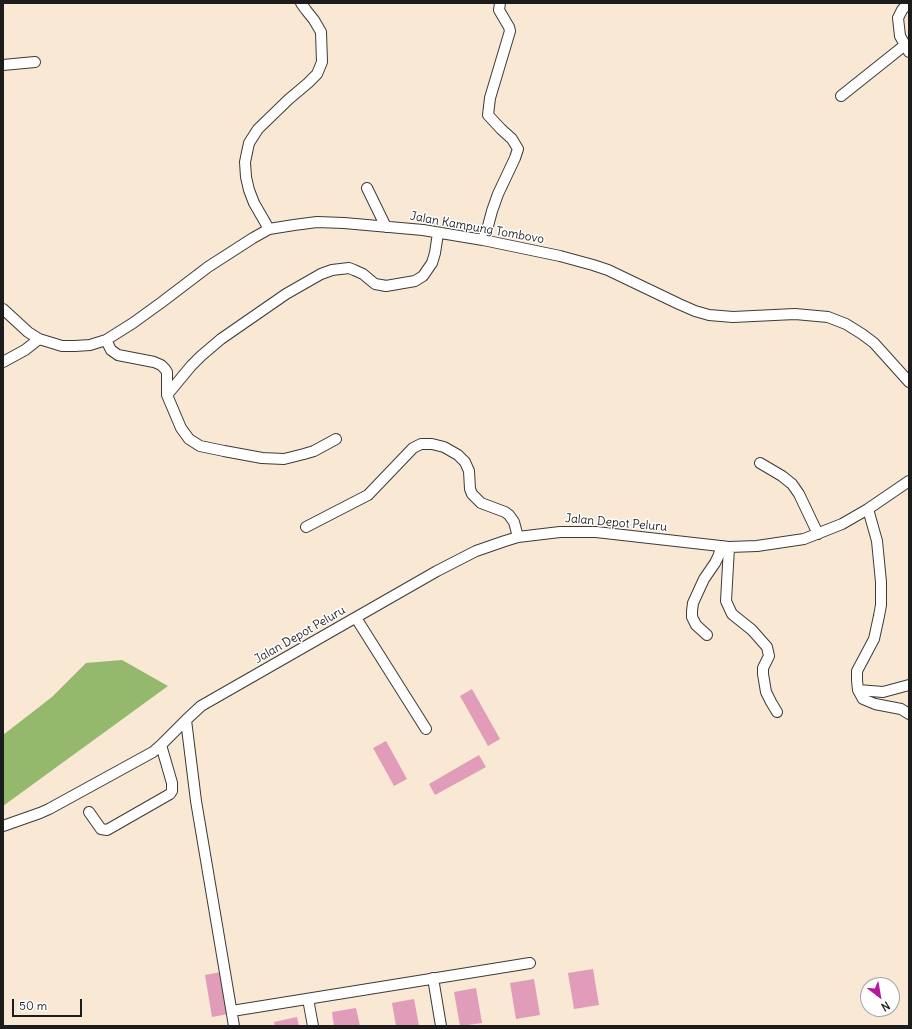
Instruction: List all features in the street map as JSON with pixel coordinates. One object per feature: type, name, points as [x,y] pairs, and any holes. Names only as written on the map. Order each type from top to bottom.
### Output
[{"type":"street","points":[[483,240],[498,194],[518,149],[512,139],[488,115],[490,98],[510,31],[499,10],[500,3]]},
{"type":"street","points":[[842,96],[907,49],[900,36],[898,18],[908,3]]},
{"type":"street","points":[[269,230],[254,203],[249,190],[245,162],[249,144],[258,129],[317,74],[322,62],[321,32],[306,5]]},
{"type":"street","points":[[3,65],[35,62]]},
{"type":"street","points":[[367,188],[386,227]]},
{"type":"street","name":"Jalan Kampung Tombovo","points":[[3,309],[28,332],[39,339],[62,346],[90,345],[106,340],[214,263],[253,238],[269,230],[317,222],[344,223],[423,230],[483,240],[560,256],[594,265],[690,309],[708,315],[733,316],[795,314],[828,317],[846,324],[874,343],[909,382]]},
{"type":"street","points":[[167,396],[191,366],[210,347],[314,277],[332,270],[349,268],[363,274],[375,284],[386,286],[415,281],[423,276],[432,263],[438,233]]},
{"type":"street","points":[[3,362],[25,350],[39,339]]},
{"type":"street","points":[[106,340],[111,350],[118,354],[161,365],[166,372],[167,396],[181,428],[189,439],[200,446],[256,457],[284,459],[314,451],[336,439]]},
{"type":"street","points":[[306,527],[368,494],[413,448],[421,444],[432,444],[444,447],[458,455],[465,462],[469,471],[470,489],[472,494],[481,503],[509,515],[514,522],[518,537]]},
{"type":"street","points":[[760,463],[782,476],[792,484],[799,494],[818,534]]},
{"type":"street","name":"Jalan Depot Peluru","points":[[3,826],[40,813],[153,752],[201,706],[437,571],[476,551],[518,537],[560,532],[596,532],[725,547],[757,546],[792,541],[804,539],[842,524],[909,482]]},
{"type":"street","points":[[868,509],[877,541],[881,582],[881,605],[874,639],[857,671],[858,690],[864,699],[875,704],[901,709],[909,714]]},
{"type":"street","points":[[707,635],[696,625],[692,617],[693,603],[704,579],[725,547]]},
{"type":"street","points":[[725,547],[726,600],[732,614],[752,630],[767,647],[769,656],[763,668],[762,674],[766,692],[777,712]]},
{"type":"street","points":[[356,618],[426,728]]},
{"type":"street","points":[[858,690],[883,692],[909,685]]},
{"type":"street","points":[[186,720],[196,801],[234,1026]]},
{"type":"street","points":[[89,812],[101,829],[107,830],[170,794],[172,791],[172,783],[161,745]]},
{"type":"street","points":[[232,1012],[530,963]]},
{"type":"street","points":[[433,978],[441,1026]]},
{"type":"street","points":[[308,999],[313,1026]]},
{"type":"green space","points":[[122,660],[168,686],[3,806],[3,735],[52,697],[86,663]]},
{"type":"building","points":[[472,689],[500,739],[488,746],[460,696]]},
{"type":"building","points":[[386,741],[407,779],[394,786],[373,748]]},
{"type":"building","points":[[479,755],[486,767],[435,795],[429,784]]},
{"type":"building","points":[[593,969],[599,1005],[574,1009],[568,973]]},
{"type":"building","points":[[221,972],[228,1014],[212,1017],[205,975]]},
{"type":"building","points":[[534,979],[540,1015],[516,1019],[510,983]]},
{"type":"building","points":[[476,988],[482,1023],[460,1026],[454,992]]},
{"type":"building","points":[[414,999],[419,1026],[396,1026],[392,1003]]},
{"type":"building","points":[[356,1008],[360,1026],[334,1026],[332,1012]]},
{"type":"building","points":[[297,1017],[299,1026],[275,1026],[274,1022]]}]
